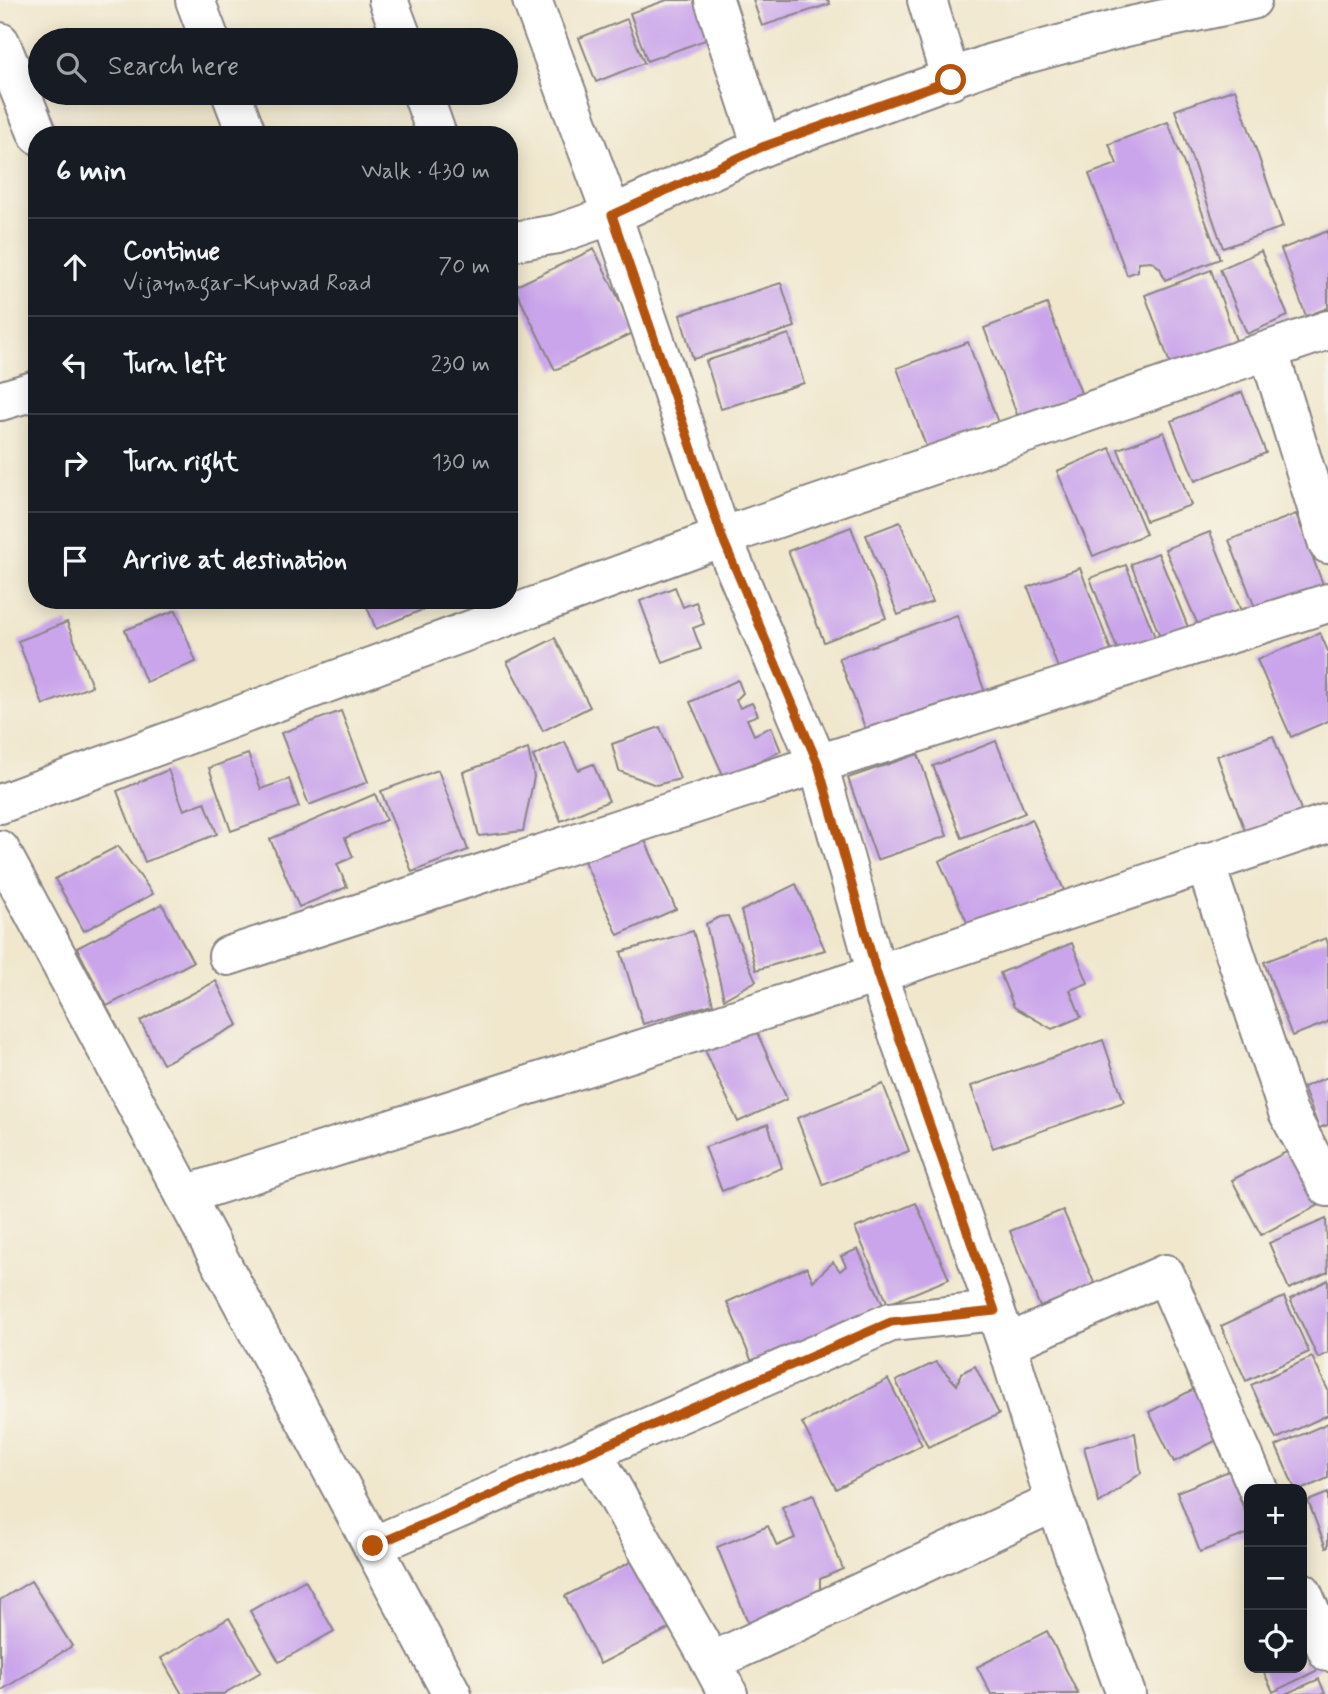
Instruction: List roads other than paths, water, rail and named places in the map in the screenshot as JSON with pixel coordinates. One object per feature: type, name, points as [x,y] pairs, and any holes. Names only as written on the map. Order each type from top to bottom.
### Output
[{"type":"street","points":[[195,0],[206,28]]},
{"type":"street","points":[[388,0],[398,28]]},
{"type":"street","points":[[533,0],[612,215],[722,537],[818,764],[877,974],[1001,1328],[1055,1502],[1126,1694]]},
{"type":"street","points":[[714,0],[762,147]]},
{"type":"street","points":[[928,0],[951,80]]},
{"type":"street","points":[[518,240],[557,234],[612,215],[762,147],[951,80],[1122,13],[1252,0]]},
{"type":"street","points":[[0,41],[34,126]]},
{"type":"street","points":[[236,105],[244,126]]},
{"type":"street","points":[[426,105],[434,126]]},
{"type":"street","points":[[0,804],[722,537],[1328,330]]},
{"type":"street","points":[[1269,352],[1328,544]]},
{"type":"street","points":[[0,401],[28,393]]},
{"type":"street","points":[[228,956],[818,764],[1328,604]]},
{"type":"street","points":[[185,1195],[877,974],[1328,823]]},
{"type":"street","points":[[0,850],[452,1694]]},
{"type":"street","points":[[1205,863],[1288,1112],[1328,1187]]},
{"type":"street","points":[[373,1546],[891,1322],[1001,1328],[1165,1274],[1256,1484]]},
{"type":"street","points":[[592,1452],[720,1678],[1055,1502]]},
{"type":"street","points":[[1307,1603],[1328,1652]]}]
